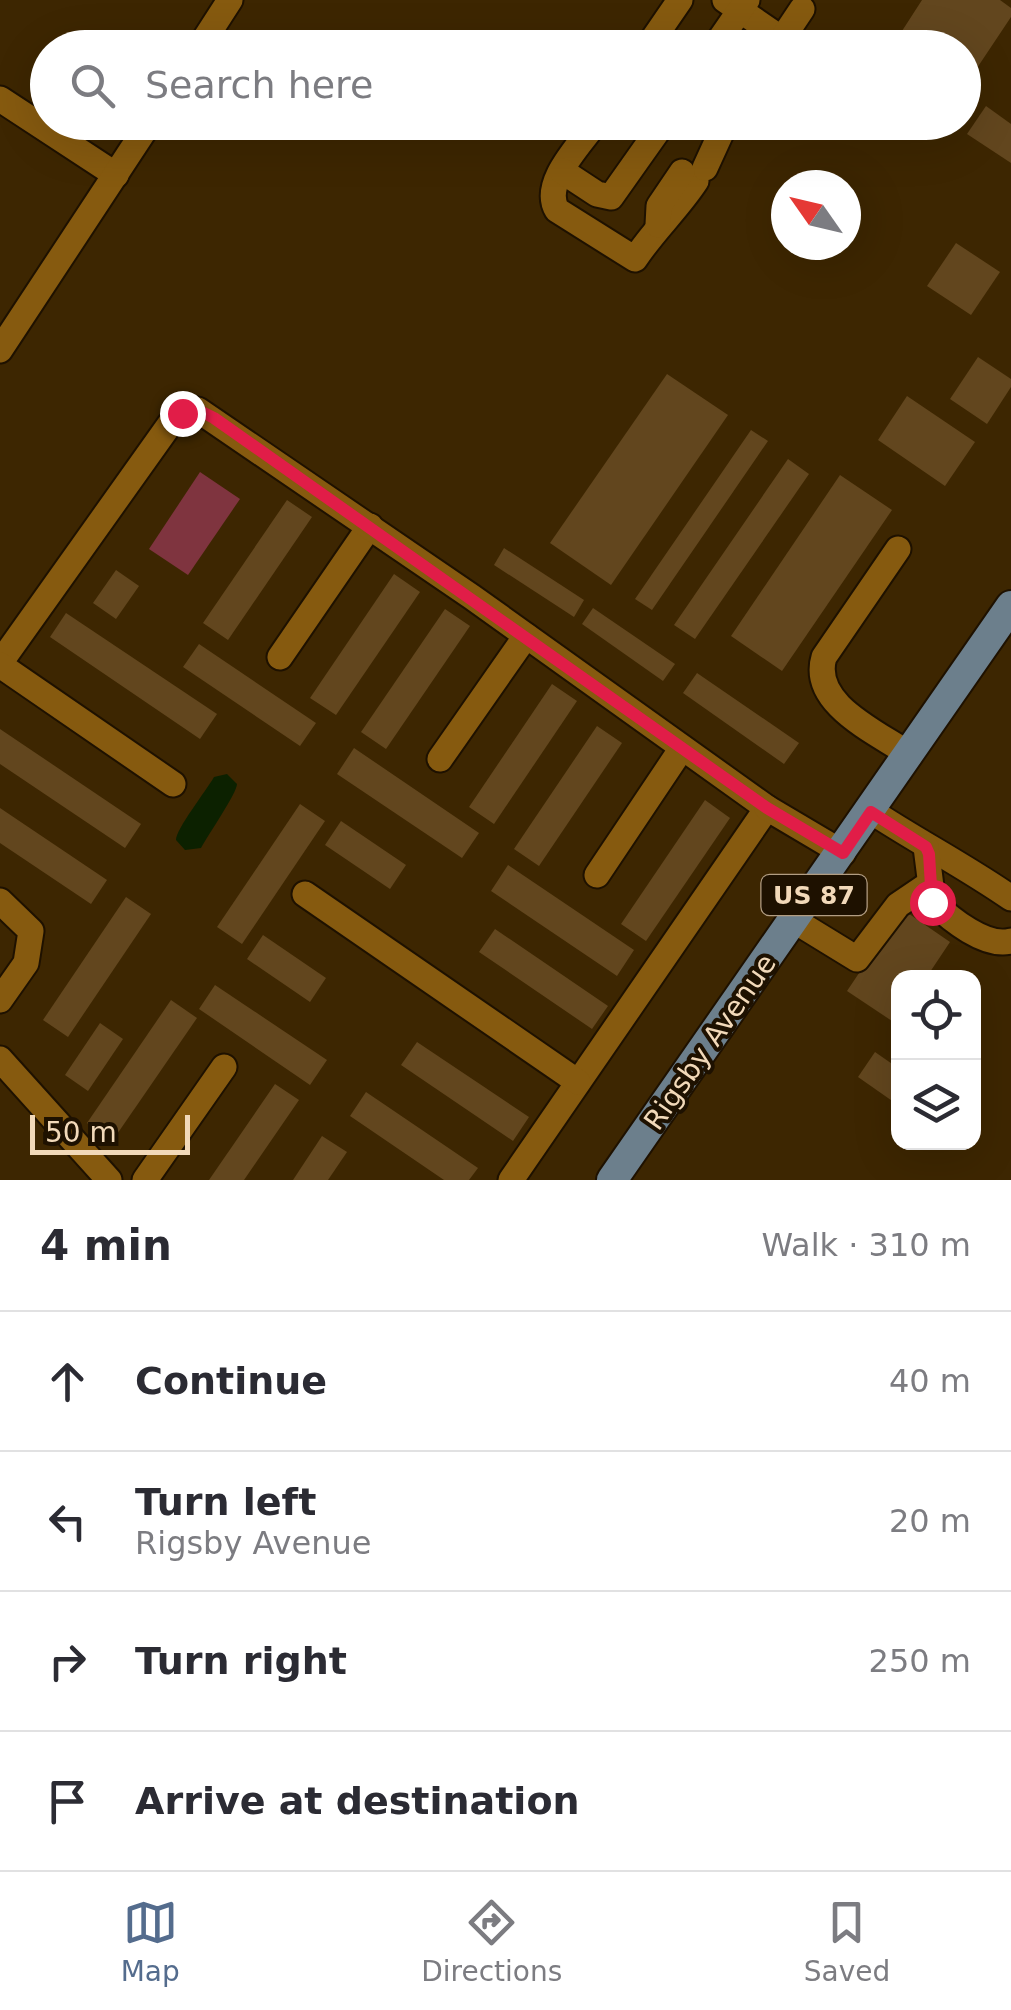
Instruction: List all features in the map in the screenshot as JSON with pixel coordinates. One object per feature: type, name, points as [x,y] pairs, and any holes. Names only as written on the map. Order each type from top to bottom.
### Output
[{"type":"main road","name":"Rigsby Avenue","points":[[612,1180],[1006,624]]},
{"type":"street","points":[[211,30],[230,0]]},
{"type":"street","points":[[659,30],[680,0]]},
{"type":"street","points":[[723,30],[737,3],[765,30]]},
{"type":"street","points":[[788,30],[802,9]]},
{"type":"street","points":[[0,99],[30,119]]},
{"type":"street","points":[[62,140],[116,176]]},
{"type":"street","points":[[0,350],[139,140]]},
{"type":"street","points":[[584,140],[551,194],[558,210],[635,259],[658,225],[659,206],[694,170],[714,140]]},
{"type":"street","points":[[562,171],[597,194],[611,197],[651,140]]},
{"type":"street","points":[[173,784],[0,664],[128,478],[182,413],[198,410],[370,526],[767,808],[843,853]]},
{"type":"street","points":[[280,656],[370,526]]},
{"type":"street","points":[[898,549],[824,657],[820,672],[830,698],[910,755]]},
{"type":"street","points":[[440,759],[526,636]]},
{"type":"street","points":[[597,876],[682,748]]},
{"type":"street","points":[[510,1180],[767,808]]},
{"type":"street","points":[[871,812],[926,847],[941,850],[1011,898]]},
{"type":"street","points":[[926,847],[929,894],[939,908],[996,944],[1011,941]]},
{"type":"street","points":[[795,921],[857,960],[898,905],[929,884]]},
{"type":"street","points":[[306,894],[578,1082]]},
{"type":"street","points":[[0,901],[30,931],[32,948],[0,1000]]},
{"type":"street","points":[[0,1060],[110,1180]]},
{"type":"street","points":[[145,1180],[224,1067]]},
{"type":"shaded area","points":[[200,472],[240,499],[188,575],[149,549]]},
{"type":"shaded area","points":[[227,774],[237,784],[232,796],[201,848],[185,850],[176,840],[181,827],[214,777]]},
{"type":"building","points":[[922,0],[1000,0],[1011,8],[1011,17],[981,62],[981,30],[903,30]]},
{"type":"building","points":[[986,106],[1011,124],[1011,163],[976,140],[981,140],[981,113]]},
{"type":"building","points":[[956,243],[1000,272],[971,315],[927,286]]},
{"type":"building","points":[[978,357],[1011,379],[1011,387],[987,424],[950,399]]},
{"type":"building","points":[[667,374],[728,415],[611,585],[550,543]]},
{"type":"building","points":[[907,396],[975,442],[945,486],[878,440]]},
{"type":"building","points":[[751,430],[768,441],[652,610],[635,599]]},
{"type":"building","points":[[788,459],[809,474],[695,639],[674,625]]},
{"type":"building","points":[[840,475],[892,510],[782,671],[731,636]]},
{"type":"building","points":[[287,500],[312,517],[228,640],[203,623]]},
{"type":"building","points":[[504,548],[584,600],[574,617],[494,565]]},
{"type":"building","points":[[116,570],[139,586],[116,619],[93,603]]},
{"type":"building","points":[[394,574],[420,592],[336,715],[310,698]]},
{"type":"building","points":[[593,608],[675,664],[663,681],[582,624]]},
{"type":"building","points":[[445,609],[470,626],[386,749],[361,732]]},
{"type":"building","points":[[66,613],[217,714],[200,739],[50,637]]},
{"type":"building","points":[[199,644],[316,723],[300,746],[183,667]]},
{"type":"building","points":[[697,673],[799,743],[784,764],[683,693]]},
{"type":"building","points":[[552,684],[577,701],[494,824],[469,807]]},
{"type":"building","points":[[597,726],[622,743],[539,866],[514,849]]},
{"type":"building","points":[[0,729],[141,824],[125,848],[0,764]]},
{"type":"building","points":[[354,748],[479,833],[462,858],[337,774]]},
{"type":"building","points":[[705,800],[730,818],[646,941],[621,924]]},
{"type":"building","points":[[300,804],[325,821],[242,944],[217,927]]},
{"type":"building","points":[[0,808],[107,880],[91,904],[0,843]]},
{"type":"building","points":[[341,821],[406,865],[390,889],[325,845]]},
{"type":"building","points":[[508,865],[634,950],[617,976],[491,891]]},
{"type":"building","points":[[126,897],[151,914],[68,1037],[43,1020]]},
{"type":"building","points":[[902,909],[950,942],[931,970],[891,970],[891,1020],[847,991]]},
{"type":"building","points":[[495,929],[608,1006],[592,1029],[479,952]]},
{"type":"building","points":[[263,935],[326,978],[310,1002],[247,959]]},
{"type":"building","points":[[215,985],[327,1060],[310,1085],[199,1009]]},
{"type":"building","points":[[171,1000],[197,1018],[113,1140],[87,1123]]},
{"type":"building","points":[[100,1023],[123,1039],[88,1091],[65,1075]]},
{"type":"building","points":[[417,1042],[529,1117],[513,1141],[401,1065]]},
{"type":"building","points":[[875,1052],[891,1063],[891,1100],[858,1077]]},
{"type":"building","points":[[275,1084],[299,1100],[244,1180],[209,1180]]},
{"type":"building","points":[[366,1092],[478,1168],[469,1180],[444,1180],[350,1116]]},
{"type":"building","points":[[322,1136],[347,1152],[328,1180],[293,1180]]},
{"type":"route","points":[[182,413],[198,410],[214,418],[767,808],[843,853],[871,812],[903,832],[926,847],[929,854],[932,902]]}]
